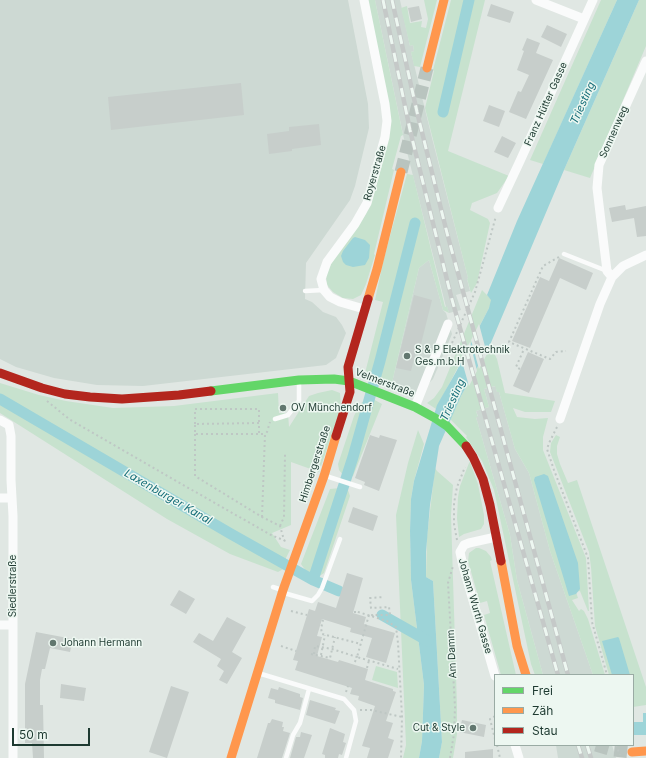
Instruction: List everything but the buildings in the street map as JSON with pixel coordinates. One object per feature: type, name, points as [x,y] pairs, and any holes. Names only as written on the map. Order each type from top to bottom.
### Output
[{"type":"street","name":"Royerstraße","points":[[324,290],[321,279],[323,271],[327,262],[355,224],[367,203],[385,138],[387,121],[385,104],[364,0]]},
{"type":"street","points":[[427,68],[444,0]]},
{"type":"street","points":[[536,0],[584,19]]},
{"type":"street","name":"Franz Hütter Gasse","points":[[498,208],[593,0]]},
{"type":"street","name":"Sonnenweg","points":[[609,274],[597,188],[599,166],[646,61]]},
{"type":"street","name":"Himbergerstraße","points":[[231,758],[283,591],[324,476],[350,392],[348,367],[401,172]]},
{"type":"street","points":[[560,419],[609,274],[646,255]]},
{"type":"street","points":[[324,290],[330,297],[340,302],[364,309]]},
{"type":"street","points":[[418,409],[448,324]]},
{"type":"street","name":"Velmerstraße","points":[[0,373],[42,388],[66,394],[122,399],[179,396],[298,380],[334,379],[349,381],[382,393],[418,409],[441,422],[457,435],[473,457],[482,475],[488,496],[518,646],[526,674]]},
{"type":"street","name":"Siedlerstraße","points":[[0,420],[9,425],[11,436],[13,758]]},
{"type":"street","points":[[0,498],[12,498]]},
{"type":"street","name":"Johann Wurth Gasse","points":[[494,674],[460,552],[464,545],[496,537]]},
{"type":"street","points":[[0,625],[13,625]]},
{"type":"street","points":[[515,746],[519,758]]},
{"type":"street","points":[[632,752],[646,751]]},
{"type":"lane","points":[[564,254],[609,274]]},
{"type":"lane","points":[[305,291],[324,290]]},
{"type":"lane","points":[[275,419],[288,415],[300,401],[298,380]]},
{"type":"lane","points":[[324,476],[360,487]]},
{"type":"lane","points":[[273,587],[312,601],[322,588],[340,539]]},
{"type":"lane","points":[[258,673],[344,699],[354,710],[356,722],[346,758]]},
{"type":"lane","points":[[286,758],[294,734],[300,724],[309,689]]},
{"type":"path","points":[[452,344],[475,292],[498,208]]},
{"type":"path","points":[[564,254],[544,266],[509,342],[550,359],[556,352],[566,351]]},
{"type":"path","points":[[520,369],[516,367],[524,349]]},
{"type":"path","points":[[42,388],[43,399],[69,419],[184,486],[284,540],[280,526],[284,517],[285,454]]},
{"type":"path","points":[[259,433],[259,409],[195,409],[195,476],[262,517],[280,526]]},
{"type":"path","points":[[262,517],[265,434],[270,421],[275,419]]},
{"type":"path","points":[[560,419],[547,449],[551,464],[588,558],[592,622],[607,674]]},
{"type":"path","points":[[195,424],[259,423]]},
{"type":"path","points":[[195,434],[265,434]]},
{"type":"path","points":[[460,552],[456,537],[454,503],[457,487],[466,464]]},
{"type":"path","name":"Am Damm","points":[[450,758],[454,734],[455,707],[448,583],[453,566],[460,552]]},
{"type":"path","points":[[354,664],[371,615],[370,598],[384,597]]},
{"type":"path","points":[[371,608],[389,607],[390,615],[371,615]]},
{"type":"path","points":[[291,611],[307,615]]},
{"type":"path","points":[[355,613],[356,611],[371,615],[387,621],[396,627],[402,718],[401,758]]},
{"type":"path","points":[[322,620],[322,634],[360,644]]},
{"type":"path","points":[[320,655],[325,635]]},
{"type":"path","points":[[335,637],[332,650],[329,659],[320,655],[312,654],[315,646],[322,647],[332,650],[356,657],[370,660],[399,669]]},
{"type":"path","points":[[281,646],[296,650]]},
{"type":"path","points":[[367,668],[370,660]]},
{"type":"path","points":[[354,710],[371,710],[402,718]]},
{"type":"path","points":[[494,717],[490,719],[494,735]]},
{"type":"path","points":[[497,746],[500,758]]},
{"type":"path","points":[[616,746],[622,758]]},
{"type":"shaded area","points":[[0,0],[348,0],[368,104],[369,128],[355,186],[350,200],[306,263],[305,299],[312,302],[323,312],[336,317],[346,333],[336,358],[326,365],[143,386],[97,385],[54,378],[16,367],[0,359]]},
{"type":"shaded area","points":[[375,0],[400,0],[410,46],[413,45],[414,51],[411,52],[468,278],[470,291],[456,295],[461,310],[449,313],[446,307],[405,144]]},
{"type":"shaded area","points":[[429,260],[443,310],[446,313],[452,334],[433,379],[416,396],[405,394],[391,387],[419,268]]},
{"type":"shaded area","points":[[496,386],[497,392],[499,392],[515,449],[529,473],[550,551],[593,674],[543,674],[517,580],[510,535],[476,417],[478,416],[476,411],[489,407],[484,389]]},
{"type":"shaded area","points":[[556,746],[612,746],[616,758],[558,758]]},
{"type":"green space","points":[[367,0],[375,0],[403,135],[401,136],[392,169],[394,170],[375,255],[361,295],[353,299],[343,298],[333,292],[327,285],[326,275],[332,262],[366,214],[390,128]]},
{"type":"green space","points":[[424,0],[437,0],[420,67],[414,66],[411,52],[414,51],[413,45],[410,46],[401,8],[407,6],[410,23],[422,21],[421,27],[426,28],[428,19]]},
{"type":"green space","points":[[451,0],[485,0],[448,151],[509,176],[497,193],[472,203],[470,210],[488,219],[490,223],[477,283],[471,293],[425,108]]},
{"type":"green space","points":[[601,0],[617,0],[543,164],[530,160]]},
{"type":"green space","points":[[639,0],[646,0],[646,46],[590,178],[564,170]]},
{"type":"green space","points":[[407,174],[413,175],[445,307],[447,306],[449,313],[443,310],[429,260],[419,268],[391,387],[364,377],[383,302],[375,300],[384,258]]},
{"type":"green space","points":[[482,290],[492,300],[489,308],[436,409],[427,403],[434,398],[442,387]]},
{"type":"green space","points":[[490,345],[497,359],[505,393],[555,401],[551,412],[525,412],[513,408],[517,417],[535,419],[548,418],[543,437],[543,450],[586,558],[589,611],[580,591],[576,592],[578,598],[572,600],[579,611],[581,609],[584,611],[588,619],[605,674],[593,674],[550,551],[529,473],[515,449],[499,392],[497,392],[495,386],[484,389],[489,407],[476,411],[478,417],[476,417],[510,535],[517,580],[543,674],[535,674],[531,664],[494,490],[482,461],[466,437],[467,436],[450,419],[461,396]]},
{"type":"green space","points":[[0,383],[39,395],[66,401],[113,408],[174,406],[278,393],[279,413],[288,413],[289,427],[309,396],[332,390],[340,393],[341,408],[319,472],[291,462],[291,525],[272,533],[281,547],[290,550],[286,558],[285,568],[278,572],[230,554],[167,519],[0,413]]},
{"type":"green space","points":[[373,399],[382,404],[353,476],[349,477],[343,475],[339,470],[338,464],[354,416],[360,404],[365,400]]},
{"type":"green space","points":[[418,430],[424,444],[414,481],[411,499],[410,531],[411,580],[424,685],[422,741],[419,758],[403,758],[406,745],[396,515],[408,463]]},
{"type":"green space","points":[[556,435],[560,437],[557,446],[557,454],[560,464],[568,483],[577,480],[646,687],[646,705],[634,707],[634,674],[609,674],[595,626],[589,552],[550,452],[551,443]]},
{"type":"green space","points":[[470,462],[478,484],[484,515],[484,524],[481,529],[459,537],[457,518],[458,497],[460,486]]},
{"type":"green space","points":[[435,468],[453,485],[451,515],[457,734],[453,758],[439,758],[442,742],[433,581],[426,577],[427,537]]},
{"type":"green space","points":[[340,488],[348,490],[350,496],[324,573],[318,577],[308,574],[301,564],[330,489]]},
{"type":"green space","points":[[476,548],[479,548],[486,551],[491,557],[492,560],[490,561],[516,674],[501,674],[484,615],[490,613],[487,601],[480,603],[468,561],[469,553]]},
{"type":"green space","points":[[376,666],[397,672],[398,688],[372,680]]},
{"type":"water","name":"Triesting","points":[[617,0],[639,0],[564,170],[490,345],[461,396],[439,446],[430,505],[426,552],[426,577],[433,581],[442,742],[439,758],[419,758],[422,741],[424,685],[411,580],[410,531],[411,499],[414,481],[437,405],[489,308],[491,300],[487,295],[517,221]]},
{"type":"water","points":[[355,237],[365,240],[370,245],[369,258],[365,265],[353,267],[346,265],[343,262],[341,256],[343,251]]},
{"type":"water","points":[[544,474],[548,476],[578,563],[580,589],[576,594],[569,596],[534,480],[535,477]]},
{"type":"water","points":[[619,638],[630,674],[612,674],[602,641]]},
{"type":"water","points":[[643,713],[646,713],[646,735],[634,735],[634,722],[643,722]]},
{"type":"pier","points":[[479,324],[487,354],[479,369],[471,340]]},
{"type":"pier","points":[[470,342],[477,371],[469,386],[461,358]]},
{"type":"waterway","points":[[443,112],[469,0]]},
{"type":"waterway","points":[[313,580],[353,457],[380,361],[415,223]]},
{"type":"waterway","name":"Laxenburger Kanal","points":[[0,399],[231,534],[313,580],[339,591]]},
{"type":"waterway","name":"Laxenburger Kanal","points":[[382,615],[428,641]]},
{"type":"tunnel","points":[[401,172],[427,68]]},
{"type":"tunnel","points":[[599,746],[613,750],[632,752]]},
{"type":"railway","points":[[383,0],[410,130],[451,296],[558,674]]},
{"type":"railway","points":[[392,0],[417,112],[447,233],[568,674]]},
{"type":"railway","points":[[578,746],[582,758]]},
{"type":"railway","points":[[587,746],[591,758]]},
{"type":"traffic: fast","points":[[211,391],[299,380],[334,379],[349,381],[415,407],[435,418],[447,426],[466,446]]},
{"type":"traffic: slow","points":[[427,68],[444,0]]},
{"type":"traffic: slow","points":[[368,299],[401,172]]},
{"type":"traffic: slow","points":[[231,758],[283,590],[324,476],[336,436]]},
{"type":"traffic: slow","points":[[501,561],[517,646],[526,674]]},
{"type":"traffic: slow","points":[[632,752],[646,751]]},
{"type":"traffic: jam","points":[[336,436],[350,392],[348,367],[368,299]]},
{"type":"traffic: jam","points":[[0,373],[42,388],[65,394],[90,397],[122,399],[211,391]]},
{"type":"traffic: jam","points":[[466,446],[483,479],[490,505],[501,561]]},
{"type":"place","name":"S & P Elektrotechnik Ges.m.b.H","points":[[407,356]]},
{"type":"place","name":"OV Münchendorf","points":[[283,408]]},
{"type":"place","name":"Johann Hermann","points":[[53,643]]},
{"type":"place","name":"Cut & Style","points":[[473,728]]}]
